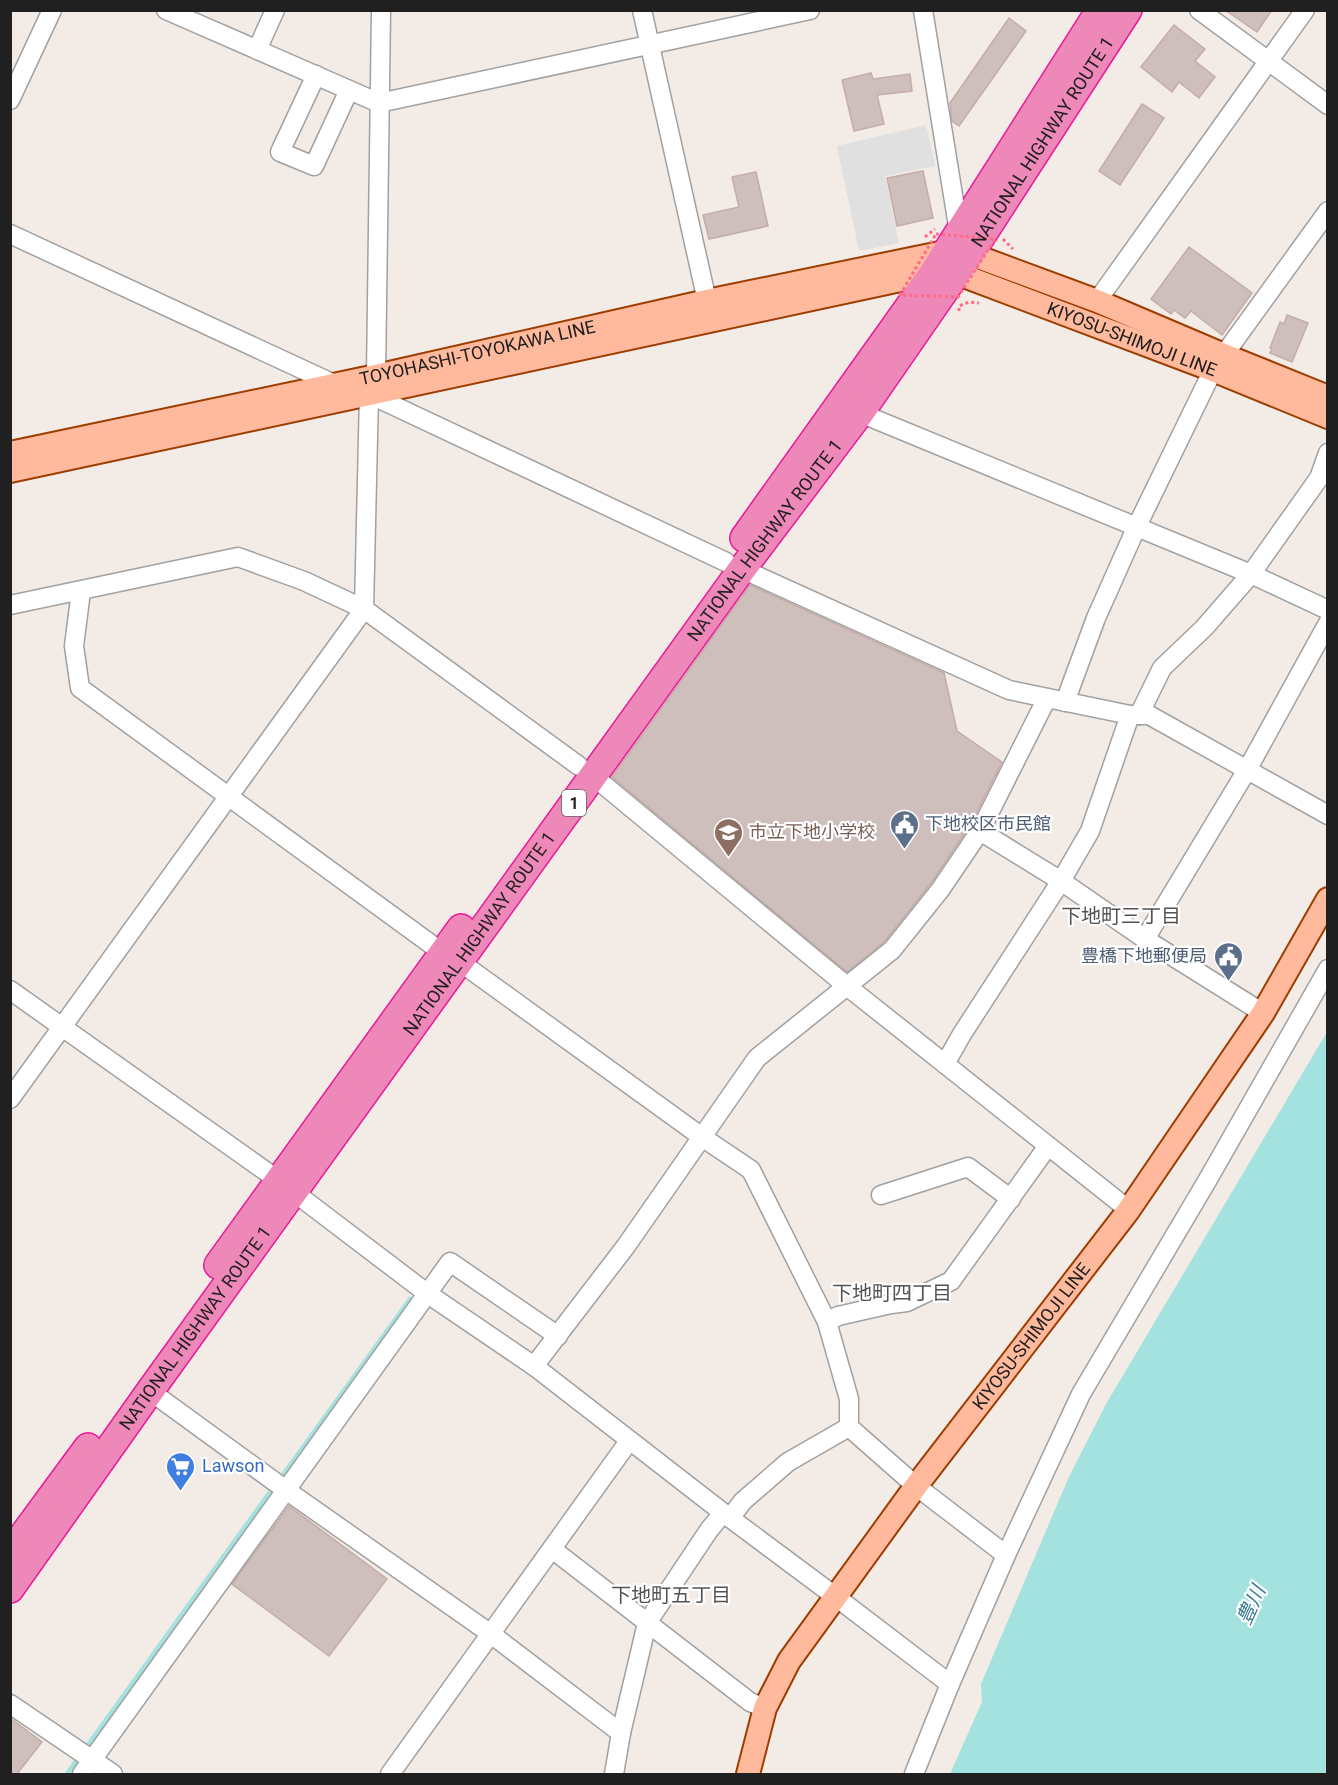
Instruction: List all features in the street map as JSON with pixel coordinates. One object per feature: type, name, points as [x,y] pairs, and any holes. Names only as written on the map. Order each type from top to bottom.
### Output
[{"type":"highway","name":"NATIONAL HIGHWAY ROUTE 1","points":[[734,566],[860,413],[1100,10]]},
{"type":"highway","name":"NATIONAL HIGHWAY ROUTE 1","points":[[10,1553],[138,1379],[286,1186],[734,566],[1128,10]]},
{"type":"highway","name":"NATIONAL HIGHWAY ROUTE 1","points":[[10,1589],[150,1391],[286,1186]]},
{"type":"main road","name":"TOYOHASHI-TOYOKAWA LINE","points":[[10,471],[372,385],[707,301],[953,257]]},
{"type":"main road","name":"TOYOHASHI-TOYOKAWA LINE","points":[[10,453],[334,384],[372,385],[953,257]]},
{"type":"main road","name":"KIYOSU-SHIMOJI LINE","points":[[953,257],[1097,301],[1328,417]]},
{"type":"main road","name":"KIYOSU-SHIMOJI LINE","points":[[953,257],[1219,363],[1328,397]]},
{"type":"main road","name":"KIYOSU-SHIMOJI LINE","points":[[748,1774],[765,1708],[789,1661],[916,1486],[1129,1210],[1263,1013],[1328,899]]},
{"type":"street","points":[[10,100],[52,10]]},
{"type":"street","points":[[166,10],[379,103],[810,10]]},
{"type":"street","points":[[257,50],[274,10]]},
{"type":"street","points":[[10,1099],[364,609],[381,10]]},
{"type":"street","points":[[642,10],[707,301]]},
{"type":"street","points":[[923,10],[953,257]]},
{"type":"street","points":[[1198,10],[1328,105]]},
{"type":"street","points":[[1097,301],[1305,10]]},
{"type":"street","points":[[316,75],[280,152],[314,166],[349,90]]},
{"type":"street","points":[[534,1366],[626,1246],[757,1058],[892,950],[940,890],[980,831],[1056,700],[1137,526],[1219,363],[1328,211]]},
{"type":"street","points":[[10,234],[334,384]]},
{"type":"street","points":[[372,385],[734,566],[1009,690],[1135,715],[1149,715],[1328,815]]},
{"type":"street","points":[[860,413],[1137,526],[1251,574],[1328,610]]},
{"type":"street","points":[[945,1064],[1090,831],[1135,715],[1162,668],[1204,628],[1251,574],[1319,477],[1328,453]]},
{"type":"street","points":[[10,605],[238,557],[304,581],[364,609],[586,771],[848,987],[1129,1210]]},
{"type":"street","points":[[81,591],[74,646],[80,688],[451,957],[751,1170],[827,1322],[849,1399],[849,1427],[916,1486],[1006,1555]]},
{"type":"street","points":[[1145,939],[1246,770],[1328,623]]},
{"type":"street","points":[[980,831],[1263,1013]]},
{"type":"street","points":[[914,1774],[1006,1555],[1081,1394],[1207,1181],[1328,969]]},
{"type":"street","points":[[10,990],[286,1186],[428,1294],[534,1366],[629,1441],[950,1684]]},
{"type":"street","points":[[827,1322],[838,1316],[907,1302],[951,1281],[1048,1146]]},
{"type":"street","points":[[880,1195],[968,1167],[1011,1198]]},
{"type":"street","points":[[85,1761],[281,1486],[450,1262],[558,1336]]},
{"type":"street","points":[[150,1391],[491,1634],[621,1733]]},
{"type":"street","points":[[614,1774],[621,1733],[647,1623],[709,1530],[788,1462],[849,1427]]},
{"type":"street","points":[[390,1774],[629,1441]]},
{"type":"street","points":[[552,1549],[750,1702],[765,1708]]},
{"type":"street","points":[[10,1704],[85,1761],[113,1774]]},
{"type":"path","points":[[936,234],[995,239],[958,297],[900,295],[936,234]]},
{"type":"shaded area","points":[[926,125],[935,166],[885,176],[899,243],[859,251],[837,146]]},
{"type":"water","name":"豊川","points":[[1327,1032],[1327,1774],[950,1774],[982,1702],[981,1684],[1068,1479],[1106,1404]]},
{"type":"building","points":[[1225,10],[1272,10],[1257,32]]},
{"type":"building","points":[[1009,18],[1026,31],[959,126],[952,121],[950,103]]},
{"type":"building","points":[[1174,25],[1205,49],[1195,61],[1215,77],[1199,98],[1179,82],[1172,92],[1141,67]]},
{"type":"building","points":[[871,73],[873,79],[910,74],[912,91],[877,95],[884,124],[854,131],[842,80]]},
{"type":"building","points":[[1142,104],[1164,118],[1120,185],[1099,171]]},
{"type":"building","points":[[923,171],[933,218],[897,226],[887,178]]},
{"type":"building","points":[[756,172],[768,226],[709,239],[703,215],[739,207],[732,177]]},
{"type":"building","points":[[1189,247],[1252,293],[1222,335],[1191,311],[1185,318],[1174,310],[1171,314],[1151,299]]},
{"type":"building","points":[[1287,315],[1308,323],[1292,362],[1270,353],[1280,322],[1284,324]]},
{"type":"building","points":[[750,585],[944,673],[957,731],[1002,762],[970,825],[931,883],[884,942],[847,972],[612,777]]},
{"type":"building","points":[[289,1506],[387,1579],[329,1656],[232,1584]]},
{"type":"building","points":[[10,1718],[42,1742],[17,1774],[10,1774]]},
{"type":"waterway","points":[[280,1479],[410,1299]]},
{"type":"waterway","points":[[85,1749],[275,1485]]},
{"type":"waterway","points":[[67,1774],[80,1755]]},
{"type":"place","name":"下地校区市民館","points":[[904,850]]},
{"type":"place","name":"市立下地小学校","points":[[728,858]]},
{"type":"place","name":"豊橋下地郵便局","points":[[1228,982]]},
{"type":"place","name":"Lawson","points":[[181,1492]]},
{"type":"district","name":"下地町三丁目","points":[[1121,916]]},
{"type":"district","name":"下地町四丁目","points":[[892,1293]]},
{"type":"district","name":"下地町五丁目","points":[[671,1595]]}]
